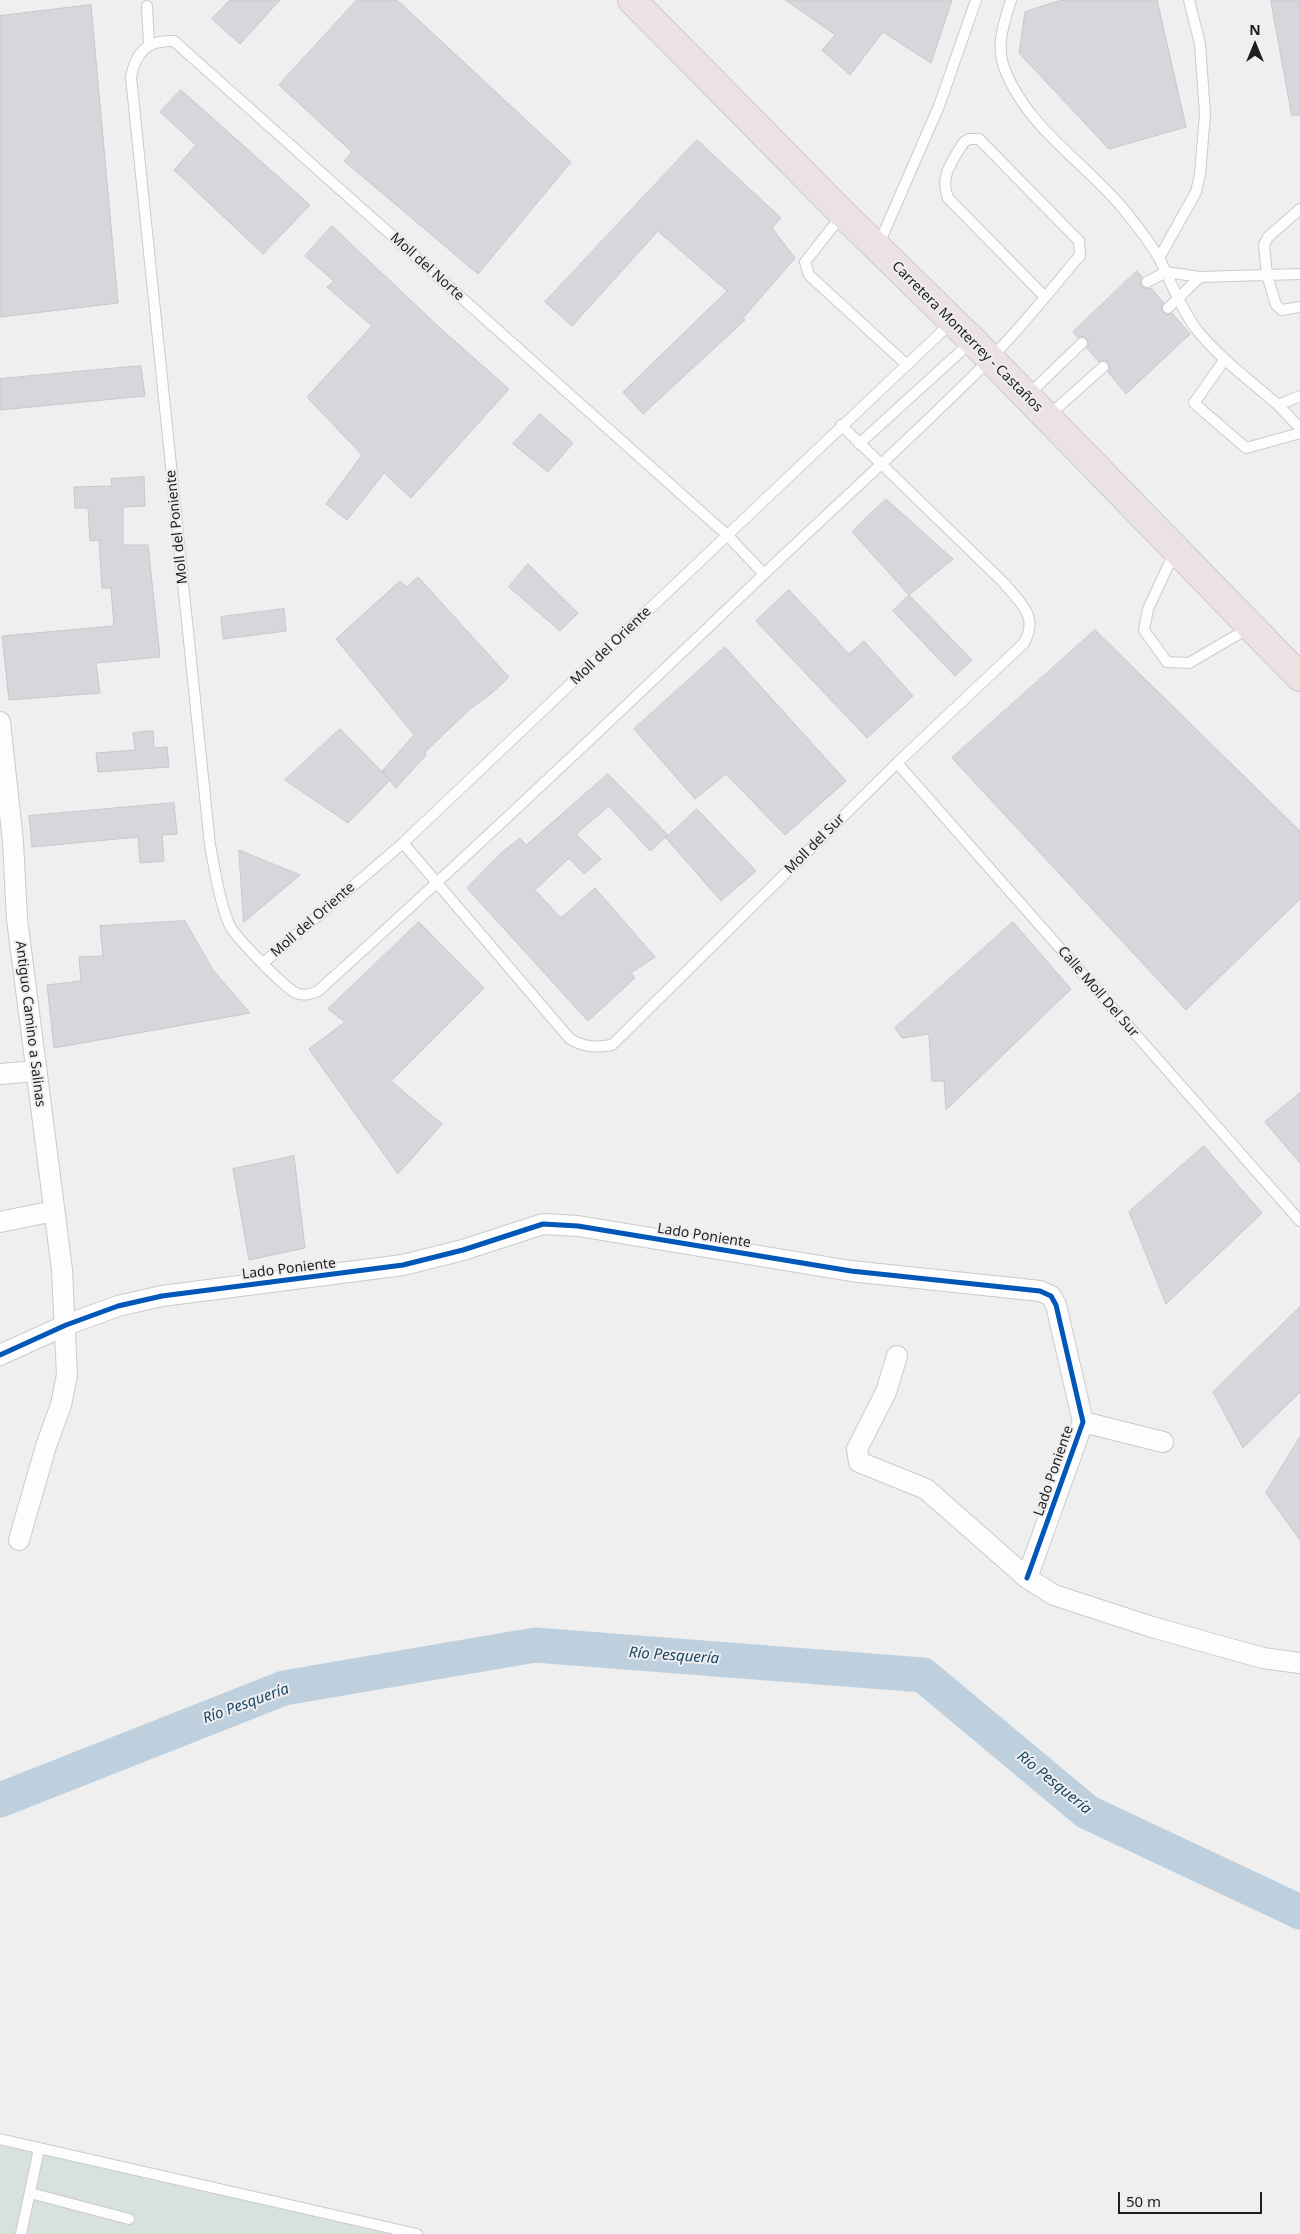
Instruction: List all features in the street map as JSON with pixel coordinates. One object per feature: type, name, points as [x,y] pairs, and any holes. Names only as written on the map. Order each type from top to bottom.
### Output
[{"type":"main road","name":"Carretera Monterrey - Castaños","points":[[632,0],[843,214],[1027,396],[1046,418],[1300,677]]},
{"type":"street","name":"Antiguo Camino a Salinas","points":[[0,722],[2,769],[13,842],[9,920],[36,1071],[62,1270],[66,1325],[67,1375],[61,1405],[46,1446],[19,1540]]},
{"type":"street","points":[[0,1074],[36,1071]]},
{"type":"street","points":[[0,1222],[54,1211]]},
{"type":"street","name":"Lado Poniente","points":[[66,1325],[118,1306],[162,1296],[403,1265],[463,1250],[544,1224],[558,1224],[851,1271],[1045,1292],[1051,1296],[1056,1305],[1083,1422],[1027,1578]]},
{"type":"street","points":[[0,1355],[66,1325]]},
{"type":"street","points":[[897,1356],[886,1392],[857,1449],[860,1462],[926,1489],[1027,1578],[1054,1595],[1143,1624],[1263,1658],[1300,1663]]},
{"type":"street","points":[[1083,1422],[1163,1442]]},
{"type":"lane","points":[[878,247],[939,106],[976,0]]},
{"type":"lane","points":[[1011,0],[1000,34],[1000,52],[1004,69],[1016,93],[1040,126],[1124,209],[1159,258],[1178,299],[1197,330],[1225,359],[1278,405],[1300,428]]},
{"type":"lane","points":[[1159,258],[1196,192],[1200,174],[1205,114],[1200,44],[1189,0]]},
{"type":"lane","points":[[147,6],[149,44]]},
{"type":"lane","name":"Moll del Norte","points":[[149,44],[161,41],[174,41],[727,535],[764,574]]},
{"type":"lane","name":"Moll del Poniente","points":[[149,44],[133,66],[131,77],[210,845],[218,887],[230,926],[263,964],[296,993],[313,994],[438,883],[764,574],[881,466],[981,350]]},
{"type":"lane","points":[[859,444],[981,350],[1045,297],[1080,256],[1079,241],[979,139],[969,139],[964,142],[946,172],[945,190],[948,198],[1045,297]]},
{"type":"lane","points":[[1300,209],[1268,238],[1264,246],[1267,275],[1276,305],[1282,310],[1300,306]]},
{"type":"lane","points":[[843,214],[805,262],[809,276],[906,365]]},
{"type":"lane","points":[[1147,282],[1166,272],[1200,277],[1300,274]]},
{"type":"lane","points":[[1168,308],[1200,277]]},
{"type":"lane","name":"Moll del Oriente","points":[[263,964],[403,843],[952,321]]},
{"type":"lane","points":[[1027,396],[1082,343]]},
{"type":"lane","points":[[1225,359],[1194,403],[1246,448],[1300,433]]},
{"type":"lane","points":[[1046,418],[1103,367]]},
{"type":"lane","points":[[1278,405],[1300,396]]},
{"type":"lane","name":"Moll del Sur","points":[[403,843],[570,1039],[582,1046],[597,1048],[612,1045],[897,763],[1024,643],[1030,633],[1031,623],[1027,612],[1004,583],[881,466],[841,425]]},
{"type":"lane","points":[[1176,550],[1148,609],[1144,630],[1167,662],[1189,662],[1251,627]]},
{"type":"lane","name":"Calle Moll Del Sur","points":[[897,763],[1300,1221]]},
{"type":"lane","points":[[0,2139],[417,2234]]},
{"type":"lane","points":[[21,2234],[39,2149]]},
{"type":"lane","points":[[30,2193],[129,2219]]},
{"type":"shaded area","points":[[0,2138],[415,2234],[0,2234]]},
{"type":"building","points":[[230,0],[280,0],[240,44],[212,19]]},
{"type":"building","points":[[357,0],[397,0],[571,162],[478,274],[344,161],[352,152],[279,85]]},
{"type":"building","points":[[786,0],[952,0],[931,63],[883,32],[850,75],[822,50],[835,35]]},
{"type":"building","points":[[1062,0],[1157,0],[1186,127],[1109,149],[1019,53],[1025,12]]},
{"type":"building","points":[[1271,0],[1300,0],[1300,115],[1292,115]]},
{"type":"building","points":[[91,5],[118,303],[0,317],[0,16]]},
{"type":"building","points":[[181,90],[310,205],[263,254],[174,170],[196,145],[160,112]]},
{"type":"building","points":[[697,140],[781,218],[772,228],[795,258],[743,318],[745,320],[643,414],[623,392],[727,291],[658,231],[572,326],[545,302]]},
{"type":"building","points":[[332,226],[441,329],[509,389],[411,498],[384,473],[347,520],[326,504],[362,455],[307,397],[372,326],[327,287],[334,281],[305,256]]},
{"type":"building","points":[[1137,271],[1142,277],[1140,281],[1141,286],[1146,289],[1151,288],[1164,303],[1161,307],[1163,312],[1167,315],[1172,313],[1190,334],[1126,394],[1108,372],[1110,369],[1108,363],[1105,360],[1099,362],[1087,348],[1089,344],[1087,339],[1083,336],[1078,338],[1073,332]]},
{"type":"building","points":[[141,366],[145,396],[0,410],[0,379]]},
{"type":"building","points":[[540,414],[573,443],[548,472],[513,444]]},
{"type":"building","points":[[144,477],[145,506],[123,507],[123,545],[148,545],[160,657],[96,663],[100,693],[9,700],[2,636],[114,626],[111,588],[102,588],[99,540],[90,541],[88,508],[75,508],[74,487],[112,486],[111,479]]},
{"type":"building","points":[[886,499],[953,559],[909,595],[852,532]]},
{"type":"building","points":[[528,564],[578,613],[560,631],[509,587]]},
{"type":"building","points":[[418,577],[509,677],[492,693],[470,709],[425,752],[426,755],[396,788],[382,771],[414,735],[336,639],[400,581],[407,587]]},
{"type":"building","points":[[789,590],[849,654],[864,641],[913,696],[867,738],[756,621]]},
{"type":"building","points":[[909,595],[972,660],[955,676],[893,611]]},
{"type":"building","points":[[284,609],[286,631],[223,639],[221,617]]},
{"type":"building","points":[[1095,630],[1300,831],[1300,899],[1186,1010],[952,758]]},
{"type":"building","points":[[725,647],[846,781],[785,835],[726,774],[695,799],[634,729]]},
{"type":"building","points":[[340,729],[390,780],[348,823],[285,780]]},
{"type":"building","points":[[153,731],[154,748],[167,747],[169,767],[98,772],[96,753],[135,750],[133,733]]},
{"type":"building","points":[[608,774],[668,835],[650,851],[609,806],[576,834],[601,859],[584,874],[569,858],[535,890],[561,918],[595,888],[655,957],[631,973],[635,978],[588,1021],[467,888],[501,853],[520,838],[526,845]]},
{"type":"building","points":[[174,803],[177,834],[162,835],[164,861],[140,863],[138,837],[32,847],[29,816]]},
{"type":"building","points":[[697,809],[756,871],[721,901],[666,838]]},
{"type":"building","points":[[239,850],[300,875],[244,922]]},
{"type":"building","points":[[185,921],[213,970],[250,1013],[54,1048],[47,985],[81,981],[79,957],[103,956],[100,926]]},
{"type":"building","points":[[419,922],[484,988],[391,1081],[442,1124],[398,1174],[309,1049],[345,1022],[328,1009]]},
{"type":"building","points":[[1013,922],[1071,989],[946,1110],[944,1081],[932,1081],[929,1034],[902,1038],[895,1028]]},
{"type":"building","points":[[1300,1093],[1300,1163],[1265,1122]]},
{"type":"building","points":[[1204,1146],[1262,1213],[1166,1304],[1129,1212]]},
{"type":"building","points":[[294,1156],[305,1248],[249,1260],[233,1169]]},
{"type":"building","points":[[1300,1307],[1300,1392],[1243,1448],[1213,1392]]},
{"type":"building","points":[[1300,1437],[1300,1540],[1266,1493]]},
{"type":"waterway","name":"Río Pesquería","points":[[0,1800],[284,1688],[535,1645],[923,1675],[1087,1812],[1300,1912]]},
{"type":"cycle path","points":[[0,1355],[66,1325],[118,1306],[162,1296],[403,1265],[463,1250],[543,1224],[578,1226],[851,1271],[1040,1291],[1051,1296],[1056,1305],[1083,1422],[1027,1578]]}]
